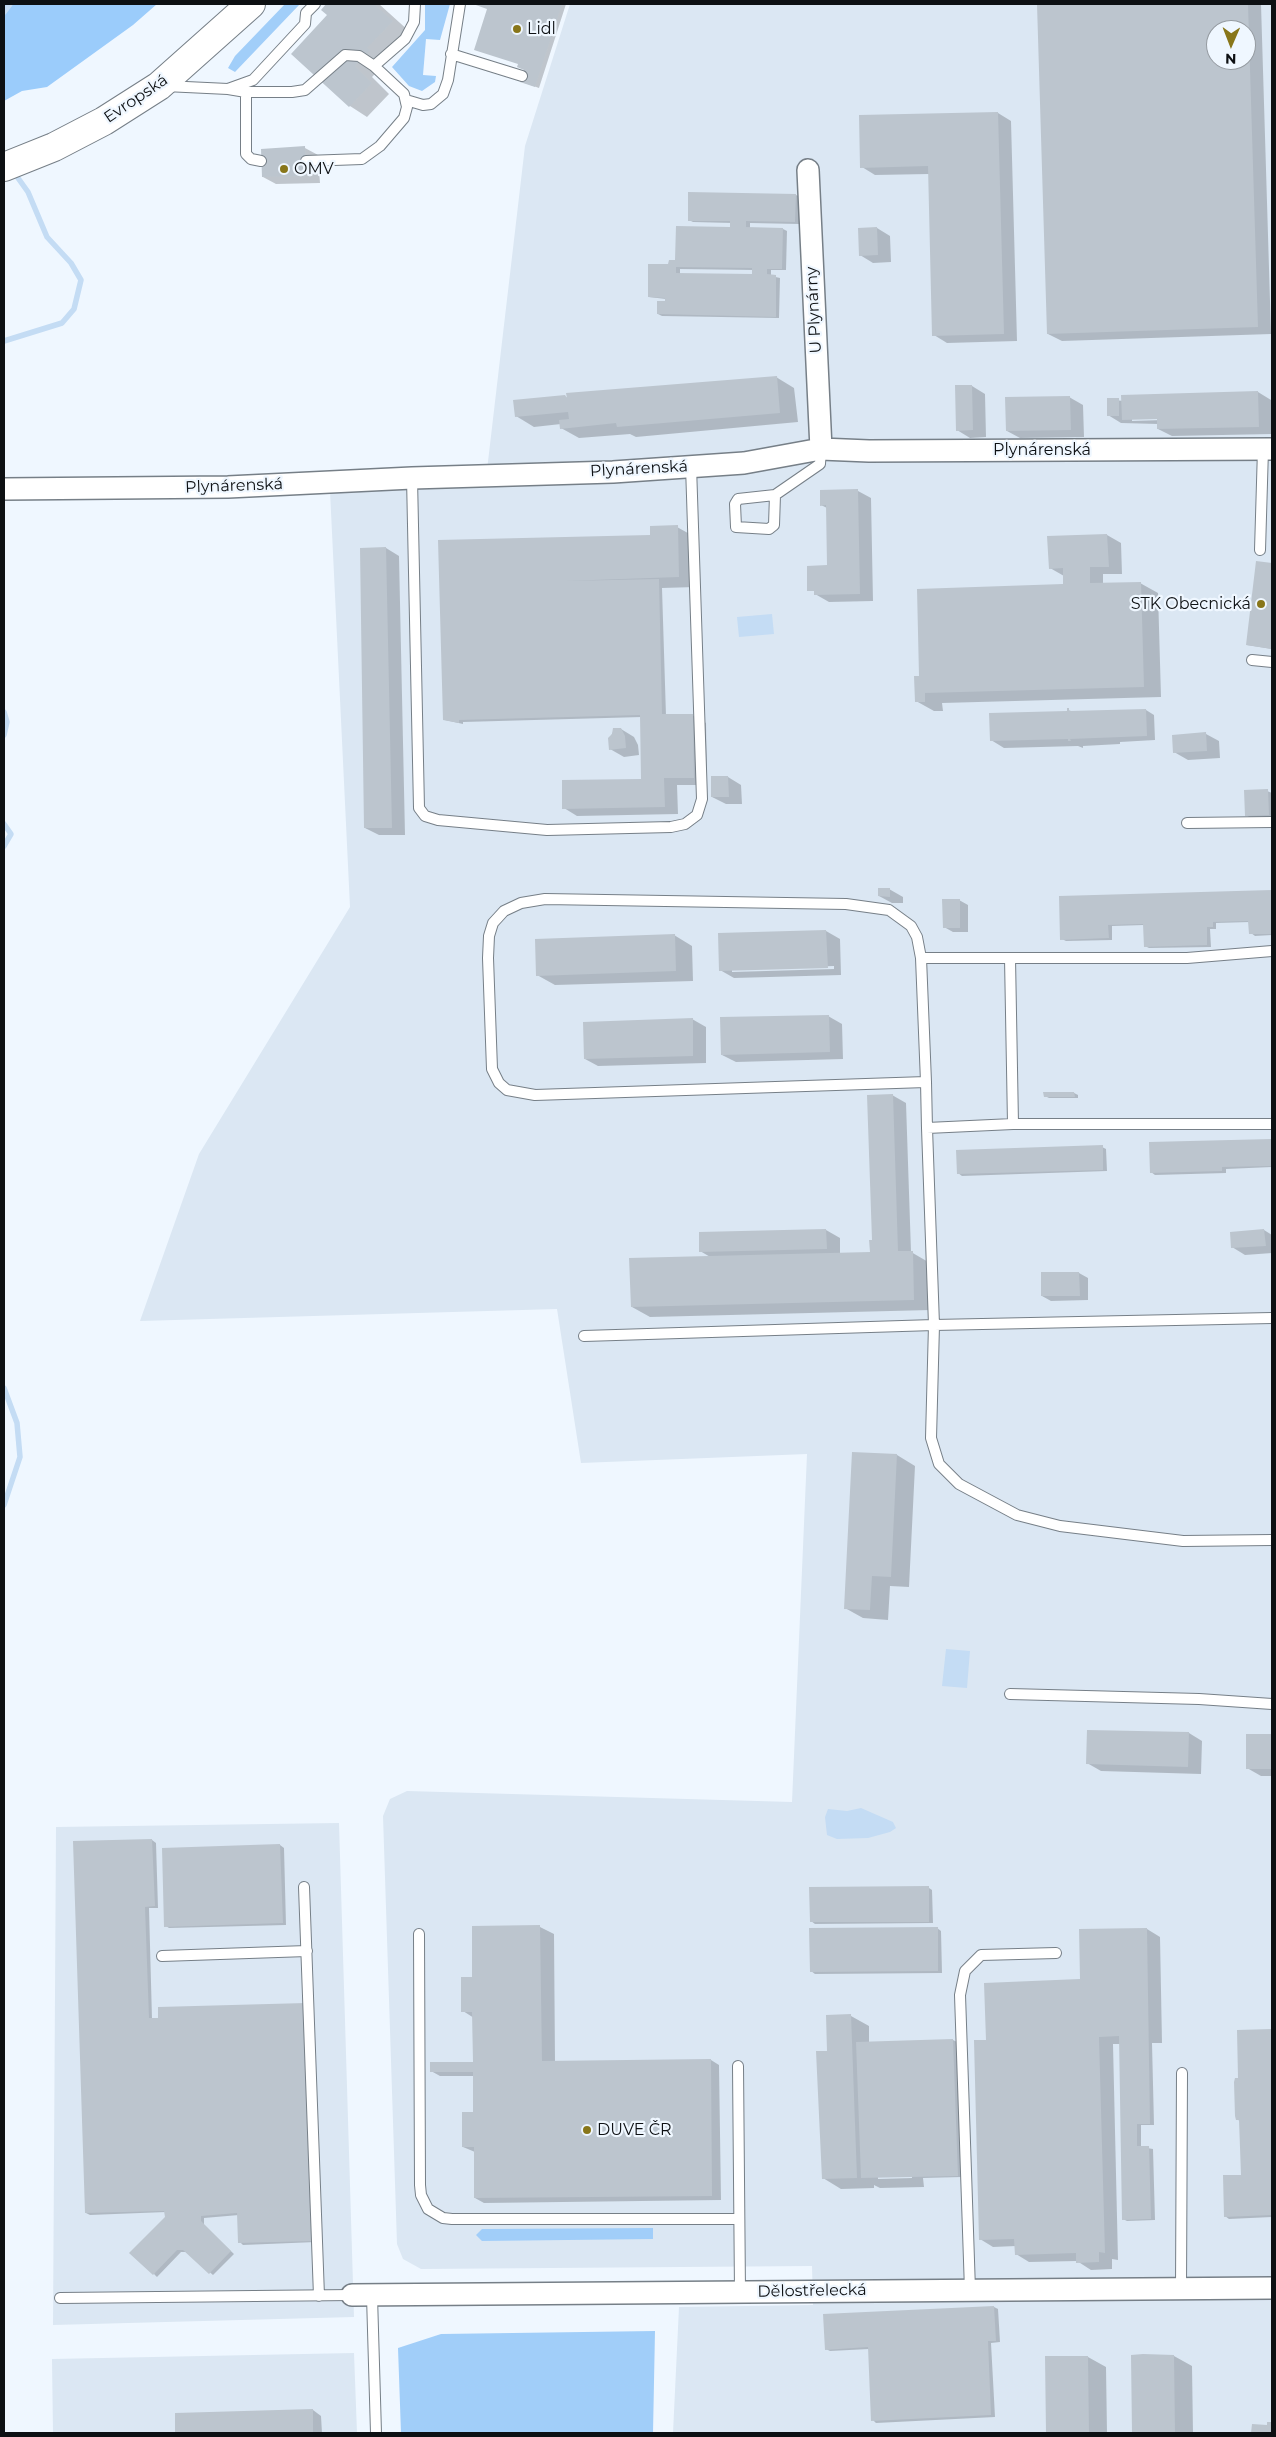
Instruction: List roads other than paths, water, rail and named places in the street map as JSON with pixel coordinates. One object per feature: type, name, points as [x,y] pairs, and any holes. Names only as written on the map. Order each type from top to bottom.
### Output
[{"type":"main road","name":"Evropská","points":[[4,168],[54,147],[104,121],[159,86],[251,4]]},
{"type":"street","name":"U Plynárny","points":[[808,170],[821,449]]},
{"type":"street","name":"Plynárenská","points":[[4,489],[228,487],[412,478],[613,472],[744,463],[821,449],[869,451],[1268,449]]},
{"type":"street","name":"Dělostřelecká","points":[[362,2296],[1272,2288]]},
{"type":"lane","points":[[228,89],[253,80],[305,24],[306,13],[315,4]]},
{"type":"lane","points":[[374,66],[405,39],[414,22],[415,4]]},
{"type":"lane","points":[[406,100],[423,105],[431,104],[438,100],[442,94],[448,80],[460,4]]},
{"type":"lane","points":[[451,54],[522,76]]},
{"type":"lane","points":[[159,86],[228,89],[246,92],[292,92],[305,90],[345,55],[359,56],[374,66],[404,94],[406,100],[404,118],[370,155],[362,159],[306,161]]},
{"type":"lane","points":[[246,92],[246,154],[251,159],[261,161]]},
{"type":"lane","points":[[775,496],[774,525],[769,529],[736,527],[735,504],[738,499],[775,496],[820,464],[821,449]]},
{"type":"lane","points":[[1260,550],[1268,449]]},
{"type":"lane","points":[[412,478],[419,808],[426,816],[438,820],[547,830],[671,827],[685,824],[697,815],[702,799],[691,466]]},
{"type":"lane","points":[[1252,660],[1272,662]]},
{"type":"lane","points":[[1186,823],[1272,822]]},
{"type":"lane","points":[[926,1082],[535,1095],[507,1090],[499,1083],[492,1070],[491,1060],[489,936],[493,923],[504,911],[521,903],[545,899],[874,907],[889,910],[911,926],[917,937],[922,958],[934,1325],[931,1438],[939,1464],[959,1484],[1017,1515],[1060,1526],[1183,1541],[1272,1540]]},
{"type":"lane","points":[[922,958],[1187,958],[1272,951]]},
{"type":"lane","points":[[1010,958],[1013,1124]]},
{"type":"lane","points":[[927,1128],[1013,1124],[1272,1124]]},
{"type":"lane","points":[[584,1336],[934,1325],[1272,1318]]},
{"type":"lane","points":[[1010,1694],[1200,1699],[1272,1704]]},
{"type":"lane","points":[[304,1887],[319,2296]]},
{"type":"lane","points":[[419,1934],[420,2185],[421,2195],[428,2209],[443,2218],[452,2220],[740,2219]]},
{"type":"lane","points":[[162,1956],[307,1950]]},
{"type":"lane","points":[[970,2290],[960,1996],[965,1971],[980,1955],[1056,1953]]},
{"type":"lane","points":[[738,2066],[740,2292]]},
{"type":"lane","points":[[1181,2288],[1182,2073]]},
{"type":"lane","points":[[60,2298],[362,2296],[376,2433]]},
{"type":"waterway","points":[[4,12],[10,4]]},
{"type":"waterway","points":[[4,341],[62,323],[74,309],[81,280],[71,263],[47,237],[28,192],[13,171]]},
{"type":"waterway","points":[[4,712],[7,722],[4,735]]},
{"type":"waterway","points":[[4,824],[11,834],[4,846]]},
{"type":"waterway","points":[[4,1388],[17,1423],[20,1457],[4,1505]]},
{"type":"place","name":"Lidl","points":[[517,29]]},
{"type":"place","name":"OMV","points":[[284,169]]},
{"type":"place","name":"STK Obecnická","points":[[1261,604]]},
{"type":"place","name":"DUVE ČR","points":[[587,2130]]}]
